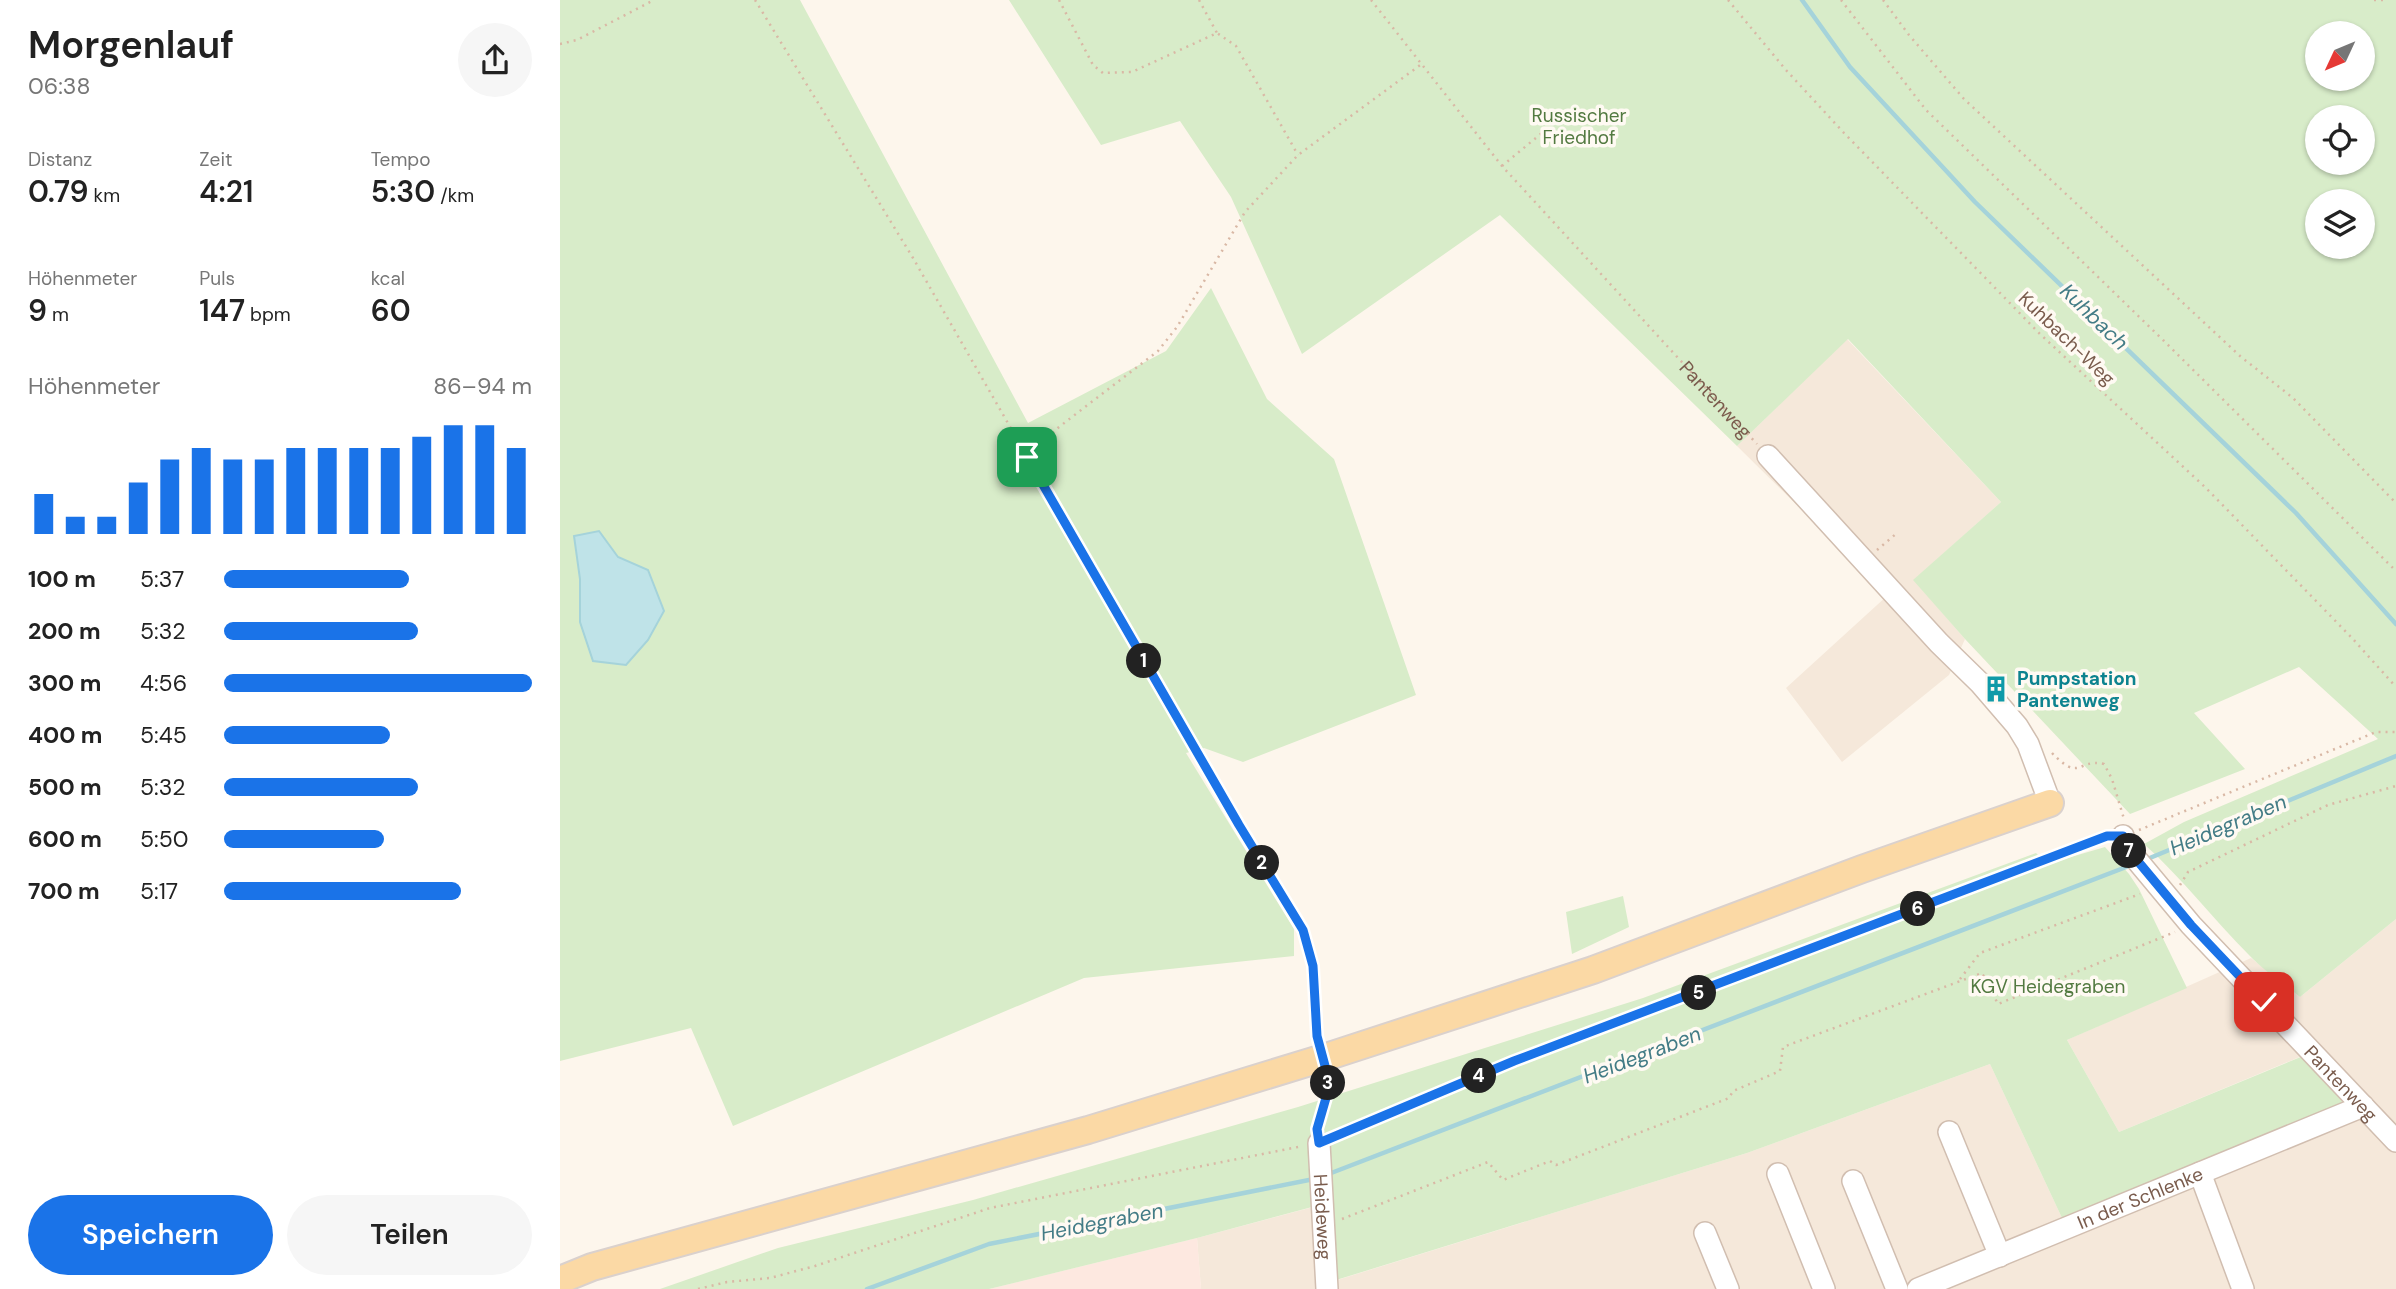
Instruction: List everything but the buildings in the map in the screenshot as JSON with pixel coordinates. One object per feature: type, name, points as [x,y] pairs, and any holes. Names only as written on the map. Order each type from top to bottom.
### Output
[{"type":"main road","points":[[560,1280],[592,1267],[1088,1130],[1323,1058],[1593,970],[1862,869],[2050,803]]},
{"type":"street","name":"Pantenweg","points":[[1768,456],[2017,726],[2028,744],[2050,803]]},
{"type":"street","name":"Pantenweg","points":[[2127,844],[2191,925],[2396,1141]]},
{"type":"street","name":"In der Schlenke","points":[[1928,1287],[2363,1106]]},
{"type":"street","points":[[1949,1132],[2000,1256]]},
{"type":"street","name":"Heideweg","points":[[1319,1143],[1327,1289]]},
{"type":"street","points":[[2200,1173],[2243,1289]]},
{"type":"street","points":[[1778,1174],[1824,1289]]},
{"type":"street","points":[[1853,1181],[1897,1289]]},
{"type":"street","points":[[1705,1233],[1728,1289]]},
{"type":"path","points":[[560,44],[577,40],[654,0]]},
{"type":"path","points":[[755,0],[913,258],[1239,825],[1303,930],[1313,966],[1317,1036],[1328,1077],[1328,1091],[1317,1129],[1319,1143]]},
{"type":"path","points":[[1059,0],[1093,65],[1103,73],[1132,72],[1217,33]]},
{"type":"path","points":[[1199,0],[1217,33],[1236,46],[1298,155]]},
{"type":"path","name":"Pantenweg","points":[[1371,0],[1502,166],[1768,456]]},
{"type":"path","points":[[1375,4],[1379,0]]},
{"type":"path","name":"Kuhbach-Weg","points":[[1728,0],[1786,71],[1853,143],[2040,334],[2206,488],[2353,638],[2396,687]]},
{"type":"path","points":[[1841,0],[1926,110],[2396,571]]},
{"type":"path","points":[[1883,0],[1964,99],[2240,356],[2293,398],[2396,503]]},
{"type":"path","points":[[2374,0],[2387,0]]},
{"type":"path","points":[[1027,457],[1059,427],[1158,351],[1177,327],[1245,212],[1298,155],[1423,63]]},
{"type":"path","points":[[1502,166],[1542,131]]},
{"type":"path","points":[[1864,561],[1897,533]]},
{"type":"path","points":[[698,1289],[727,1282],[770,1278],[816,1266],[990,1208],[1319,1143],[1514,1061],[2107,836],[2127,844],[2376,732],[2396,732]]},
{"type":"path","points":[[2052,754],[2067,768],[2077,769],[2097,762],[2105,764],[2125,824],[2127,844]]},
{"type":"path","points":[[1958,982],[1980,953],[2144,892],[2162,888],[2188,872],[2328,805],[2396,786]]},
{"type":"path","points":[[1324,1227],[1488,1162],[1503,1180],[1550,1161],[1556,1165],[1729,1098],[1733,1091],[1780,1071],[1783,1047],[1982,973],[1998,1004],[2157,942],[2191,925]]},
{"type":"shaded area","points":[[1847,339],[2001,502],[1914,580],[1965,639],[1949,675],[1842,762],[1786,688],[1888,595],[1737,446]]},
{"type":"shaded area","points":[[2396,919],[2396,1289],[1201,1289],[1197,1238],[1328,1203],[1334,1281],[1747,1153],[1990,1064],[2062,1218],[2302,1056],[2119,1132],[2067,1040],[2251,958],[2300,997]]},
{"type":"shaded area","points":[[1197,1238],[1201,1289],[989,1289]]},
{"type":"green space","points":[[560,0],[800,0],[1028,423],[1166,351],[1211,288],[1267,399],[1334,459],[1416,695],[1243,762],[1204,748],[1186,753],[1294,929],[1294,956],[1084,978],[733,1126],[691,1028],[560,1061]]},
{"type":"green space","name":"Russischer Friedhof","points":[[1009,0],[2396,0],[2396,919],[2300,997],[2261,966],[2144,844],[2184,822],[2378,739],[2299,667],[2194,713],[2245,769],[2130,814],[1913,580],[2001,502],[1848,339],[1737,446],[1500,215],[1302,354],[1231,197],[1180,121],[1101,145]]},
{"type":"green space","name":"KGV Heidegraben","points":[[2105,847],[2139,889],[2187,988],[2067,1040],[2119,1132],[2303,1056],[2346,1106],[2062,1218],[1990,1064],[1747,1153],[1333,1281],[1327,1203],[989,1289],[660,1289],[778,1248],[973,1200],[1298,1107],[1643,998],[2036,853],[2047,864]]},
{"type":"green space","points":[[1623,896],[1629,927],[1572,954],[1566,912]]},
{"type":"water","points":[[599,531],[618,557],[648,570],[664,611],[648,640],[626,665],[593,661],[580,622],[580,579],[574,536]]},
{"type":"waterway","name":"Kuhbach","points":[[1802,0],[1850,67],[1975,202],[2296,513],[2396,624]]},
{"type":"waterway","name":"Heidegraben","points":[[2145,860],[2396,756]]},
{"type":"waterway","name":"Heidegraben","points":[[1326,1175],[2134,864]]},
{"type":"waterway","name":"Heidegraben","points":[[867,1289],[989,1244],[1314,1179]]},
{"type":"place","name":"Pumpstation Pantenweg","points":[[1996,689]]},
{"type":"route","points":[[1027,457],[1239,825],[1303,930],[1313,966],[1317,1036],[1328,1077],[1328,1091],[1317,1129],[1319,1143],[1514,1061],[1715,987],[2107,836],[2123,836],[2126,847],[2191,925],[2264,1002]]}]
